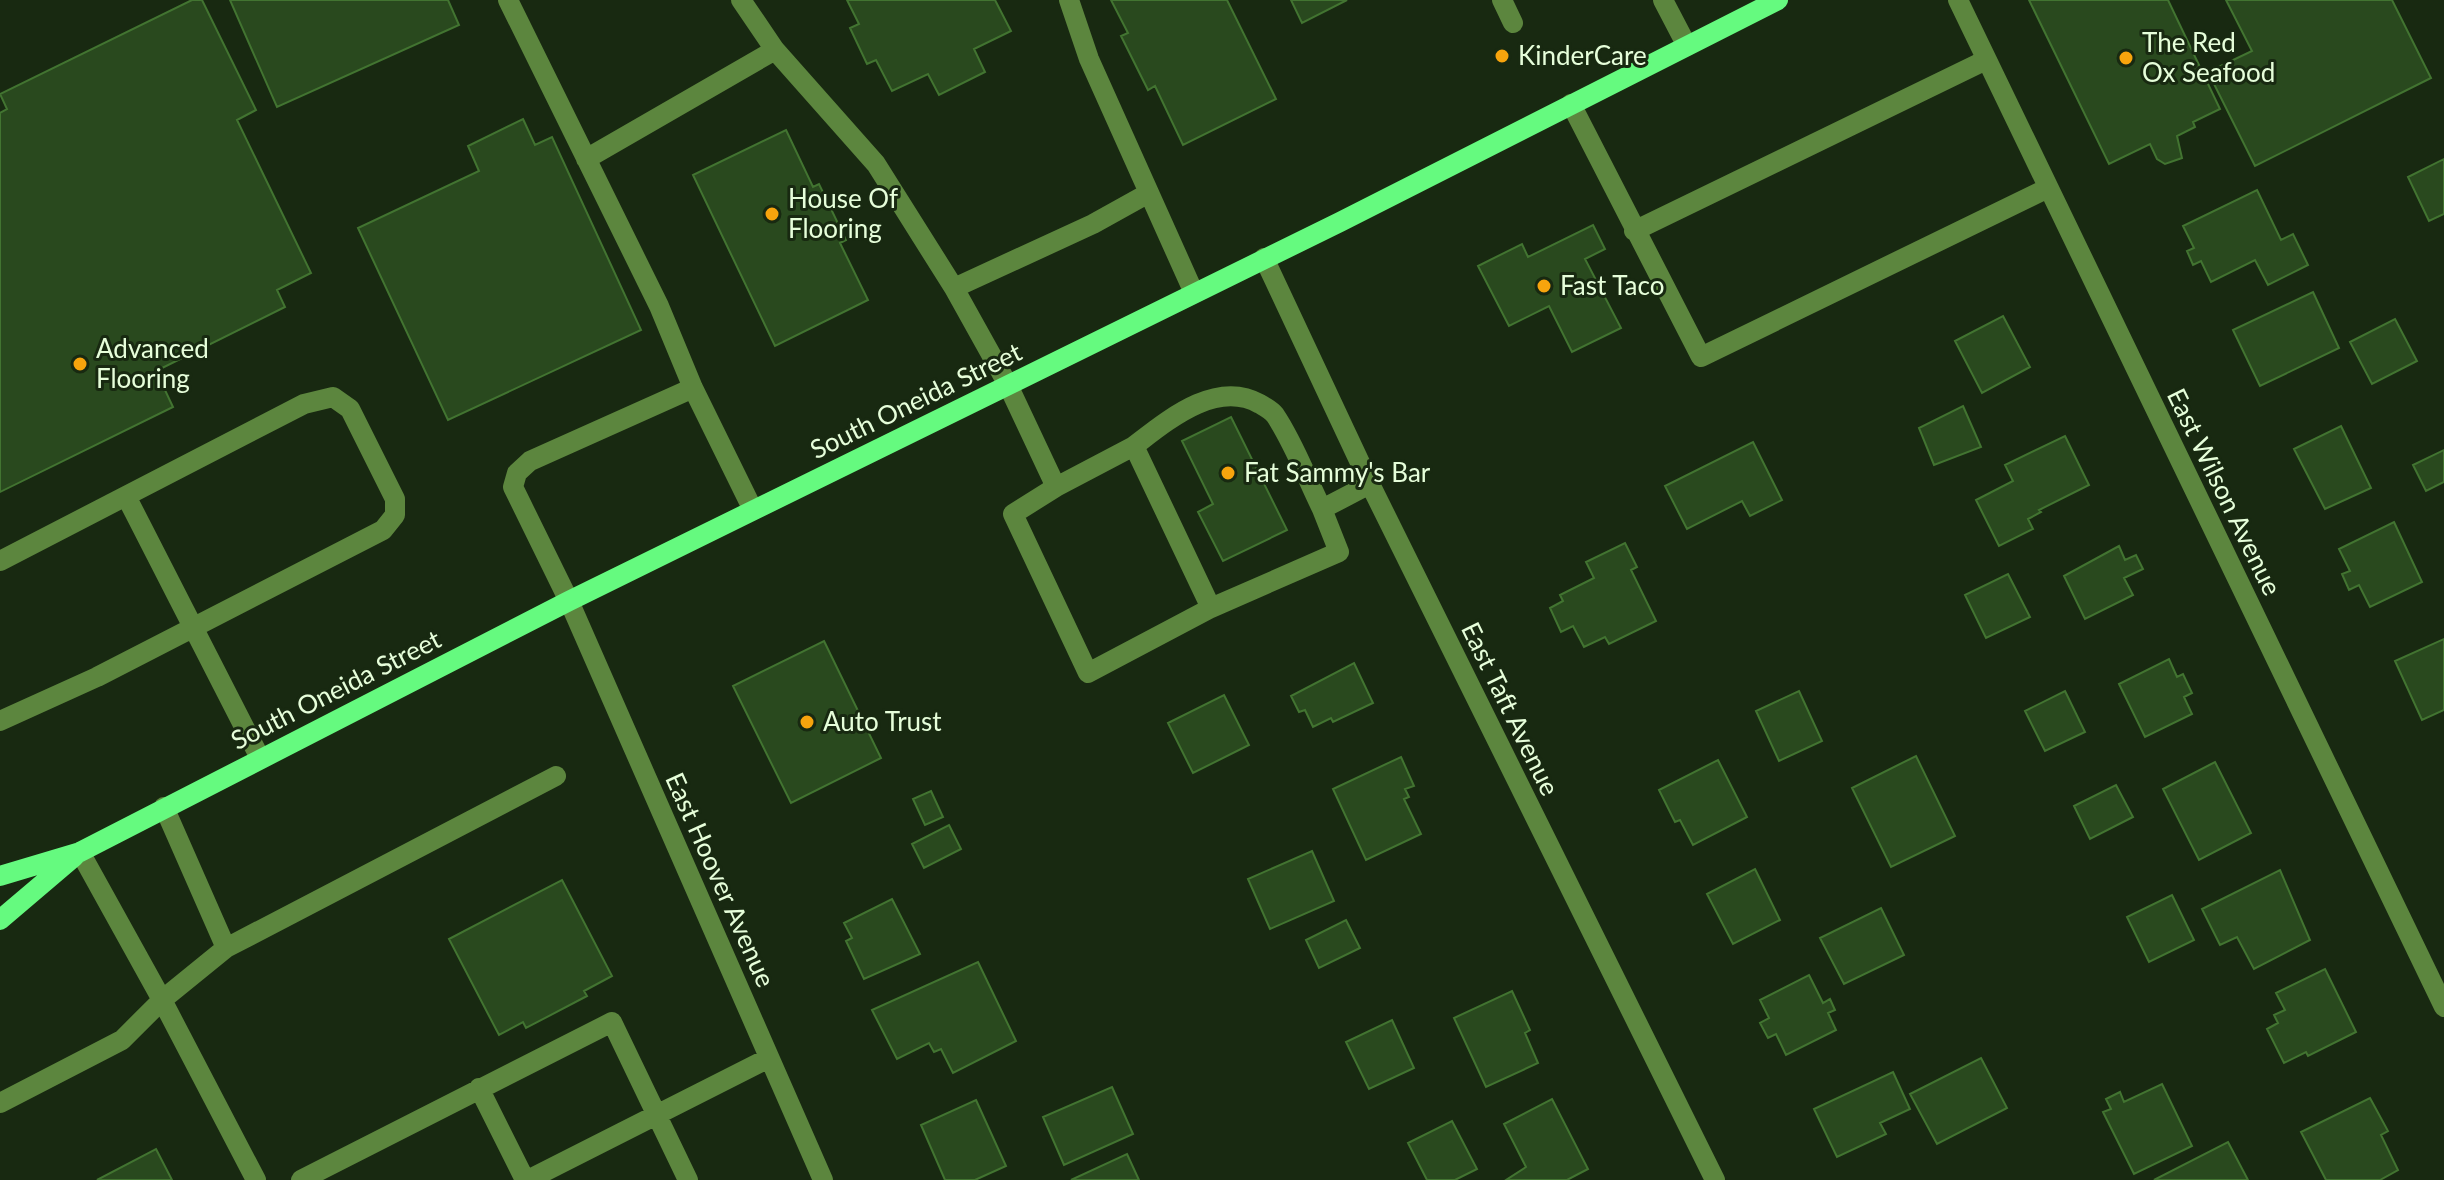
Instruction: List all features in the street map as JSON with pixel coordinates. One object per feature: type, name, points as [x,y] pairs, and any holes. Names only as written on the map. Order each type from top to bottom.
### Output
[{"type":"main road","name":"South Oneida Street","points":[[0,876],[80,852],[569,601],[1194,293],[1778,0]]},
{"type":"main road","name":"South Oneida Street","points":[[0,920],[80,852]]},
{"type":"street","points":[[508,0],[659,306],[693,388],[753,510]]},
{"type":"street","points":[[741,0],[775,50],[876,164],[954,288],[1008,385],[1056,487]]},
{"type":"street","points":[[1069,0],[1089,59],[1194,293]]},
{"type":"street","points":[[1502,0],[1513,23]]},
{"type":"street","points":[[1663,0],[1687,46]]},
{"type":"street","name":"East Wilson Avenue","points":[[1958,0],[2444,1007]]},
{"type":"street","points":[[586,159],[775,50]]},
{"type":"street","points":[[1634,231],[1986,60]]},
{"type":"street","points":[[1571,104],[1701,357],[2048,188]]},
{"type":"street","points":[[954,288],[1093,224],[1147,194]]},
{"type":"street","name":"East Taft Avenue","points":[[1264,258],[1370,484],[1715,1180]]},
{"type":"street","name":"East Hoover Avenue","points":[[693,388],[530,461],[517,473],[513,487],[569,601],[823,1180]]},
{"type":"street","points":[[1223,395],[1246,396],[1273,412],[1322,509],[1339,552],[1211,608],[1088,673],[1013,514],[1056,487],[1134,446],[1171,418],[1223,395]]},
{"type":"street","points":[[0,561],[304,404],[333,397],[350,409],[395,499],[395,515],[383,530],[194,627],[0,721]]},
{"type":"street","points":[[1134,446],[1211,608]]},
{"type":"street","points":[[1322,509],[1370,484]]},
{"type":"street","points":[[126,496],[260,758]]},
{"type":"street","points":[[0,1103],[122,1040],[162,1000],[226,948],[556,776]]},
{"type":"street","points":[[164,807],[226,948]]},
{"type":"street","points":[[80,852],[256,1180]]},
{"type":"street","points":[[301,1180],[612,1022],[688,1180]]},
{"type":"street","points":[[479,1088],[527,1180],[769,1058]]},
{"type":"building","points":[[192,0],[202,0],[256,110],[237,120],[311,273],[277,290],[285,307],[156,371],[173,407],[0,492],[0,113],[7,109],[0,94]]},
{"type":"building","points":[[230,0],[448,0],[459,25],[277,107]]},
{"type":"building","points":[[847,0],[995,0],[1011,31],[974,49],[985,72],[939,95],[928,74],[892,91],[876,60],[867,64],[850,28],[859,24]]},
{"type":"building","points":[[1111,0],[1227,0],[1276,99],[1183,145],[1155,86],[1148,90],[1121,36],[1128,33]]},
{"type":"building","points":[[1291,0],[1347,0],[1302,23]]},
{"type":"building","name":"The Red Ox Seafood","points":[[2029,0],[2168,0],[2220,109],[2193,122],[2195,127],[2177,136],[2182,158],[2165,164],[2157,159],[2150,144],[2109,164]]},
{"type":"building","points":[[2226,0],[2392,0],[2431,78],[2255,166],[2208,72],[2252,51]]},
{"type":"building","points":[[523,119],[535,145],[552,137],[641,330],[448,420],[358,228],[479,171],[468,146]]},
{"type":"building","name":"House Of Flooring","points":[[786,130],[813,187],[819,184],[846,240],[840,243],[868,300],[775,346],[693,175]]},
{"type":"building","points":[[2444,159],[2444,214],[2429,221],[2408,177]]},
{"type":"building","points":[[2257,190],[2281,240],[2293,234],[2308,265],[2268,285],[2255,260],[2211,282],[2201,261],[2193,265],[2187,251],[2194,248],[2183,226]]},
{"type":"building","name":"Fast Taco","points":[[1593,225],[1605,249],[1585,259],[1621,328],[1572,352],[1549,306],[1509,326],[1478,266],[1522,244],[1528,257]]},
{"type":"building","points":[[2313,292],[2339,348],[2260,386],[2233,330]]},
{"type":"building","points":[[2003,316],[2030,367],[1982,393],[1955,341]]},
{"type":"building","points":[[2395,319],[2417,361],[2372,384],[2350,342]]},
{"type":"building","points":[[1963,406],[1981,447],[1934,465],[1919,428]]},
{"type":"building","name":"Fat Sammy's Bar","points":[[1231,417],[1287,530],[1223,561],[1198,512],[1213,504],[1182,441]]},
{"type":"building","points":[[2341,426],[2371,488],[2325,509],[2294,449]]},
{"type":"building","points":[[2065,436],[2089,485],[2039,510],[2041,512],[2028,519],[2033,529],[1999,546],[1976,500],[2013,481],[2005,465]]},
{"type":"building","points":[[1753,442],[1782,500],[1750,516],[1742,501],[1687,529],[1665,486]]},
{"type":"building","points":[[2444,450],[2444,482],[2426,491],[2413,465]]},
{"type":"building","points":[[2394,522],[2422,582],[2370,607],[2359,585],[2349,590],[2342,574],[2350,571],[2339,549]]},
{"type":"building","points":[[1625,543],[1637,567],[1631,570],[1656,621],[1609,644],[1605,637],[1584,647],[1573,626],[1561,632],[1550,608],[1563,601],[1560,595],[1594,578],[1586,562]]},
{"type":"building","points":[[2119,546],[2125,560],[2136,555],[2143,569],[2124,578],[2133,595],[2085,619],[2064,576]]},
{"type":"building","points":[[2008,574],[2030,617],[1986,638],[1965,595]]},
{"type":"building","points":[[2444,639],[2444,710],[2422,720],[2395,661]]},
{"type":"building","name":"Auto Trust","points":[[824,641],[881,758],[791,803],[733,686]]},
{"type":"building","points":[[2169,659],[2177,677],[2183,674],[2192,693],[2184,697],[2192,714],[2145,737],[2119,684]]},
{"type":"building","points":[[1354,663],[1373,703],[1333,722],[1331,718],[1313,727],[1305,710],[1299,712],[1291,696]]},
{"type":"building","points":[[1799,691],[1822,741],[1779,761],[1756,711]]},
{"type":"building","points":[[2065,691],[2085,732],[2045,751],[2025,711]]},
{"type":"building","points":[[1224,695],[1249,745],[1193,773],[1168,723]]},
{"type":"building","points":[[1916,756],[1955,836],[1891,867],[1852,788]]},
{"type":"building","points":[[1401,757],[1414,786],[1405,789],[1409,797],[1404,799],[1421,834],[1366,860],[1333,789]]},
{"type":"building","points":[[1718,760],[1747,817],[1693,845],[1680,820],[1675,822],[1659,790]]},
{"type":"building","points":[[2215,762],[2251,833],[2199,860],[2163,789]]},
{"type":"building","points":[[2116,785],[2133,817],[2090,839],[2074,806]]},
{"type":"building","points":[[931,791],[943,817],[925,825],[913,799]]},
{"type":"building","points":[[949,825],[961,849],[924,868],[912,844]]},
{"type":"building","points":[[1312,851],[1334,901],[1270,929],[1248,879]]},
{"type":"building","points":[[1755,869],[1780,920],[1733,944],[1707,894]]},
{"type":"building","points":[[2280,870],[2310,940],[2254,969],[2237,937],[2220,945],[2202,909]]},
{"type":"building","points":[[562,880],[612,976],[584,991],[587,996],[526,1028],[523,1022],[499,1035],[449,939]]},
{"type":"building","points":[[2172,895],[2194,940],[2149,962],[2127,917]]},
{"type":"building","points":[[892,899],[920,954],[864,979],[846,941],[852,938],[844,923]]},
{"type":"building","points":[[1881,908],[1904,955],[1844,984],[1820,938]]},
{"type":"building","points":[[1346,920],[1360,948],[1319,968],[1306,940]]},
{"type":"building","points":[[978,962],[1016,1041],[953,1073],[941,1049],[934,1052],[929,1043],[897,1059],[872,1010]]},
{"type":"building","points":[[2325,969],[2356,1032],[2308,1056],[2306,1052],[2284,1063],[2267,1029],[2278,1023],[2274,1015],[2285,1010],[2276,993]]},
{"type":"building","points":[[1809,975],[1823,1003],[1830,999],[1835,1010],[1828,1013],[1836,1030],[1786,1055],[1776,1034],[1768,1038],[1760,1023],[1769,1018],[1760,1000]]},
{"type":"building","points":[[1512,991],[1530,1030],[1525,1033],[1538,1063],[1486,1087],[1454,1018]]},
{"type":"building","points":[[1392,1020],[1414,1068],[1369,1089],[1346,1042]]},
{"type":"building","points":[[1981,1058],[2007,1108],[1937,1144],[1910,1094]]},
{"type":"building","points":[[1893,1072],[1910,1109],[1880,1123],[1886,1134],[1837,1157],[1814,1109]]},
{"type":"building","points":[[2162,1084],[2192,1146],[2134,1174],[2103,1112],[2111,1109],[2106,1099],[2120,1092],[2124,1102]]},
{"type":"building","points":[[1112,1087],[1133,1134],[1064,1165],[1043,1117]]},
{"type":"building","points":[[2370,1098],[2388,1131],[2381,1135],[2398,1170],[2380,1180],[2326,1180],[2301,1132]]},
{"type":"building","points":[[1552,1099],[1588,1169],[1567,1180],[1506,1180],[1526,1167],[1504,1124]]},
{"type":"building","points":[[976,1100],[1006,1166],[975,1180],[945,1180],[921,1125]]},
{"type":"building","points":[[1452,1121],[1477,1169],[1455,1180],[1427,1180],[1408,1143]]},
{"type":"building","points":[[2228,1142],[2248,1180],[2154,1180]]},
{"type":"building","points":[[156,1149],[172,1180],[97,1180]]},
{"type":"building","points":[[1127,1154],[1139,1180],[1071,1180]]},
{"type":"place","name":"KinderCare","points":[[1502,56]]},
{"type":"place","name":"The Red Ox Seafood","points":[[2126,58]]},
{"type":"place","name":"House Of Flooring","points":[[772,214]]},
{"type":"place","name":"Fast Taco","points":[[1544,286]]},
{"type":"place","name":"Advanced Flooring","points":[[80,364]]},
{"type":"place","name":"Fat Sammy's Bar","points":[[1228,473]]},
{"type":"place","name":"Auto Trust","points":[[807,722]]}]
